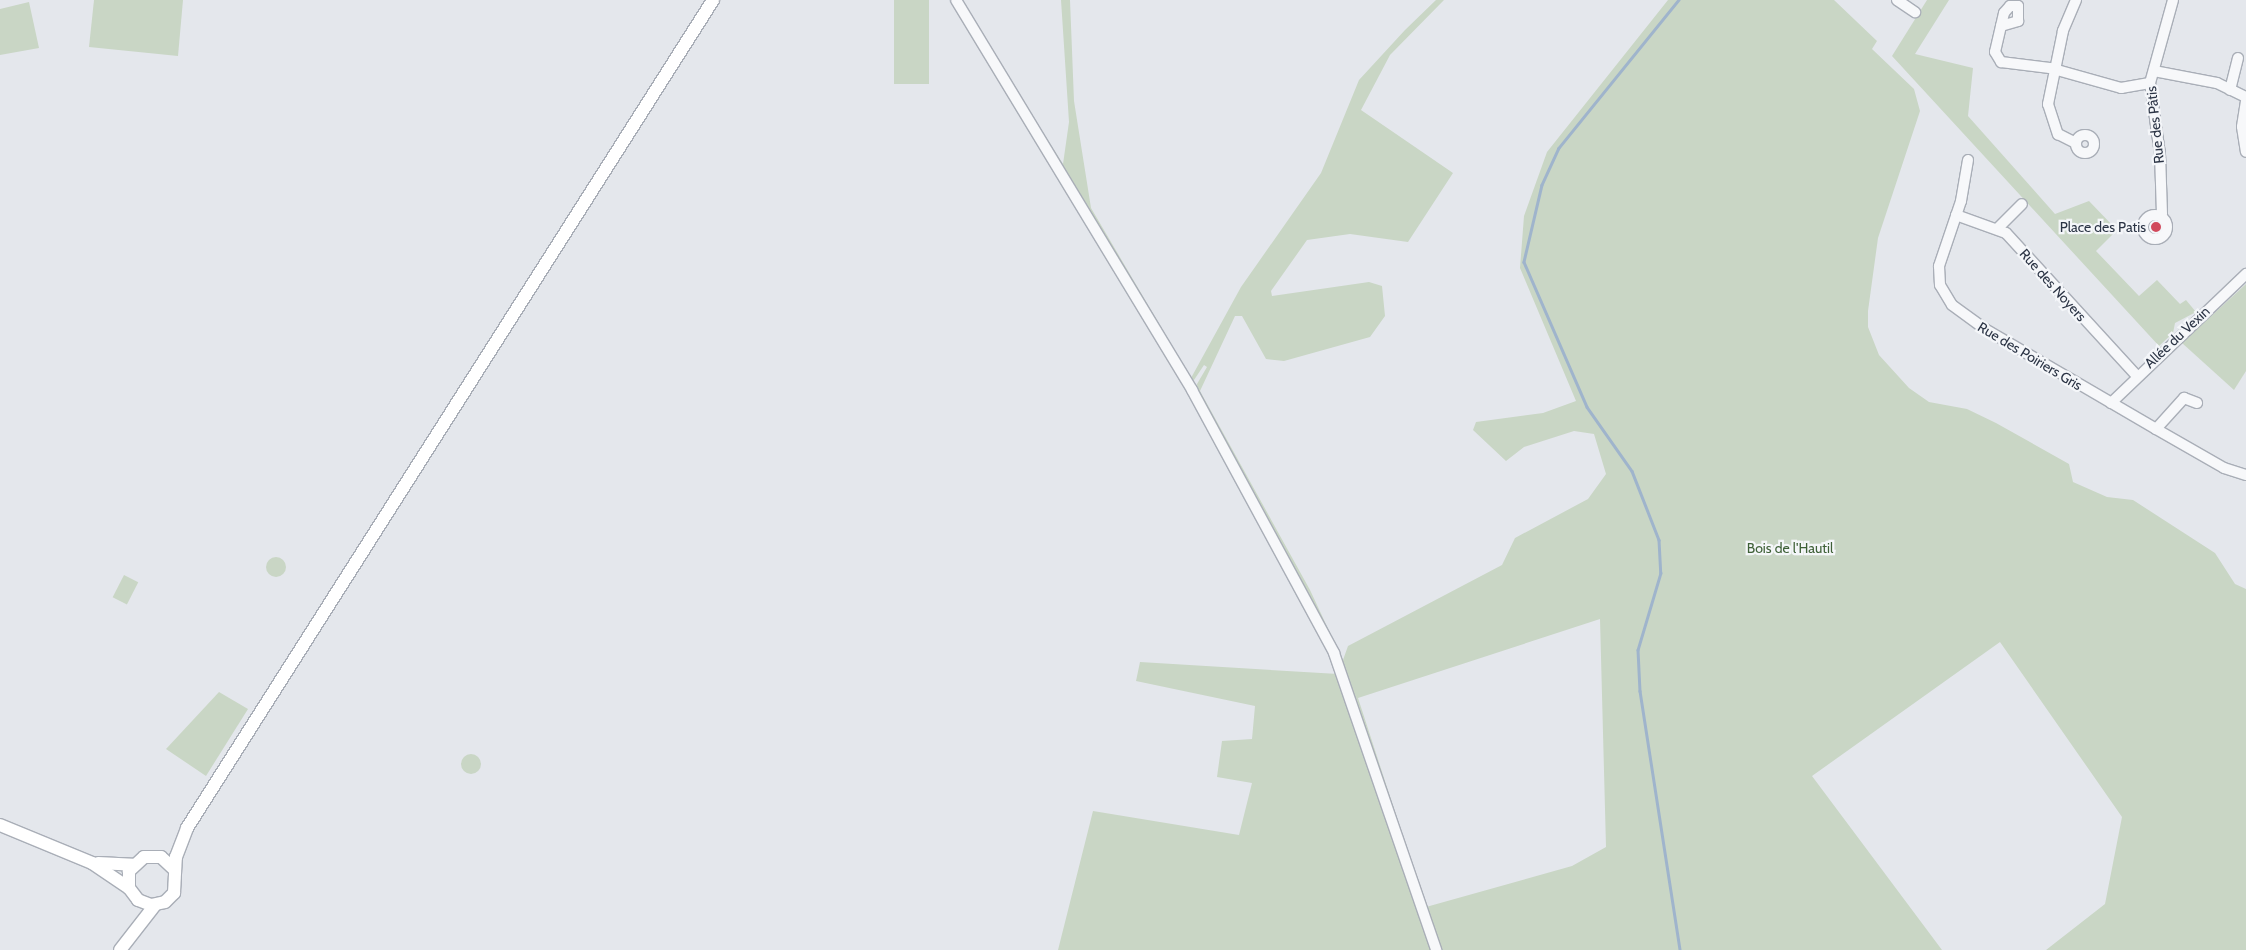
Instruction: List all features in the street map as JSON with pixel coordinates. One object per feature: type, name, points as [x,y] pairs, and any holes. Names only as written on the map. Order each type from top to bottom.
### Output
[{"type":"main road","points":[[92,863],[133,865],[156,856],[186,828],[713,0]]},
{"type":"main road","points":[[0,825],[92,863],[131,892],[155,905]]},
{"type":"main road","points":[[124,945],[155,905],[174,893],[175,870],[186,828]]},
{"type":"main road","points":[[156,856],[175,870]]},
{"type":"main road","points":[[124,945],[133,865]]},
{"type":"street","points":[[956,0],[1192,390],[1292,570],[1334,653],[1436,950]]},
{"type":"street","points":[[1897,0],[1915,12]]},
{"type":"street","points":[[2076,0],[2048,99],[2050,118],[2062,139],[2076,144]]},
{"type":"street","name":"Rue des Pâtis","points":[[2162,214],[2162,194],[2150,83],[2173,0]]},
{"type":"street","points":[[2001,26],[1995,52],[1999,61],[2055,69],[2122,88],[2150,83]]},
{"type":"street","points":[[2230,90],[2238,58]]},
{"type":"street","points":[[2154,71],[2217,83],[2246,99],[2242,127],[2246,152]]},
{"type":"street","name":"Rue des Poiriers Gris","points":[[1968,160],[1956,215],[1938,266],[1940,285],[1952,305],[1984,330],[2156,429],[2224,468],[2246,474]]},
{"type":"street","points":[[1997,229],[2022,204]]},
{"type":"street","name":"Rue des Noyers","points":[[1956,215],[1997,229],[2012,240],[2136,375]]},
{"type":"street","name":"Allée du Vexin","points":[[2111,403],[2136,375],[2246,274]]},
{"type":"street","points":[[2156,429],[2184,398],[2197,403]]},
{"type":"green space","points":[[94,0],[183,0],[178,56],[89,47]]},
{"type":"green space","points":[[894,0],[929,0],[929,84],[894,84]]},
{"type":"green space","points":[[959,0],[1063,164],[1069,122],[1061,0],[1070,0],[1074,101],[1091,208],[1191,378],[1241,287],[1321,173],[1359,80],[1405,30],[1436,0],[1444,0],[1390,55],[1361,110],[1453,173],[1408,242],[1350,234],[1307,240],[1271,291],[1272,296],[1369,282],[1382,286],[1385,316],[1370,337],[1284,361],[1266,359],[1242,316],[1235,316],[1200,391],[1310,590],[1338,650],[1198,396],[1197,384],[1207,367],[1204,365],[1194,380],[1188,379]]},
{"type":"green space","name":"Bois de l'Hautil","points":[[1668,0],[1834,0],[1877,41],[1872,49],[1914,89],[1920,111],[1878,238],[1868,311],[1868,327],[1879,355],[1909,388],[1929,402],[1967,409],[2069,464],[2073,482],[2107,497],[2133,500],[2215,553],[2235,584],[2246,589],[2246,950],[2046,950],[2105,904],[2122,817],[2000,642],[1812,776],[1942,950],[1058,950],[1093,811],[1239,835],[1252,783],[1217,777],[1222,741],[1252,739],[1255,706],[1136,681],[1140,662],[1338,674],[1348,646],[1502,565],[1515,538],[1588,499],[1606,474],[1594,434],[1574,431],[1524,447],[1506,461],[1473,430],[1476,422],[1543,413],[1576,401],[1520,268],[1524,216],[1547,152]],"holes":[[[1600,619],[1606,847],[1572,866],[1426,907],[1358,698]]]},
{"type":"green space","points":[[1927,0],[1949,0],[1915,54],[1973,68],[1968,116],[2055,214],[2089,201],[2114,227],[2116,231],[2096,251],[2139,296],[2157,280],[2180,304],[2186,300],[2196,312],[2175,323],[2173,333],[2159,346],[1892,56]]},
{"type":"green space","points":[[29,2],[39,48],[0,55],[0,9]]},
{"type":"green space","points":[[2246,284],[2246,371],[2234,390],[2182,343]]},
{"type":"green space","points":[[276,557],[283,560],[286,567],[283,574],[276,577],[269,574],[266,567],[269,560]]},
{"type":"green space","points":[[124,575],[138,582],[127,605],[113,597]]},
{"type":"green space","points":[[219,692],[248,709],[206,776],[166,749]]},
{"type":"green space","points":[[471,754],[478,757],[481,764],[478,771],[471,774],[464,771],[461,764],[464,757]]},
{"type":"waterway","points":[[1679,0],[1559,148],[1542,185],[1524,262],[1587,407],[1632,471],[1659,540],[1661,573],[1638,650],[1640,691],[1680,950]]},
{"type":"place","name":"Place des Patis","points":[[2156,227]]}]
